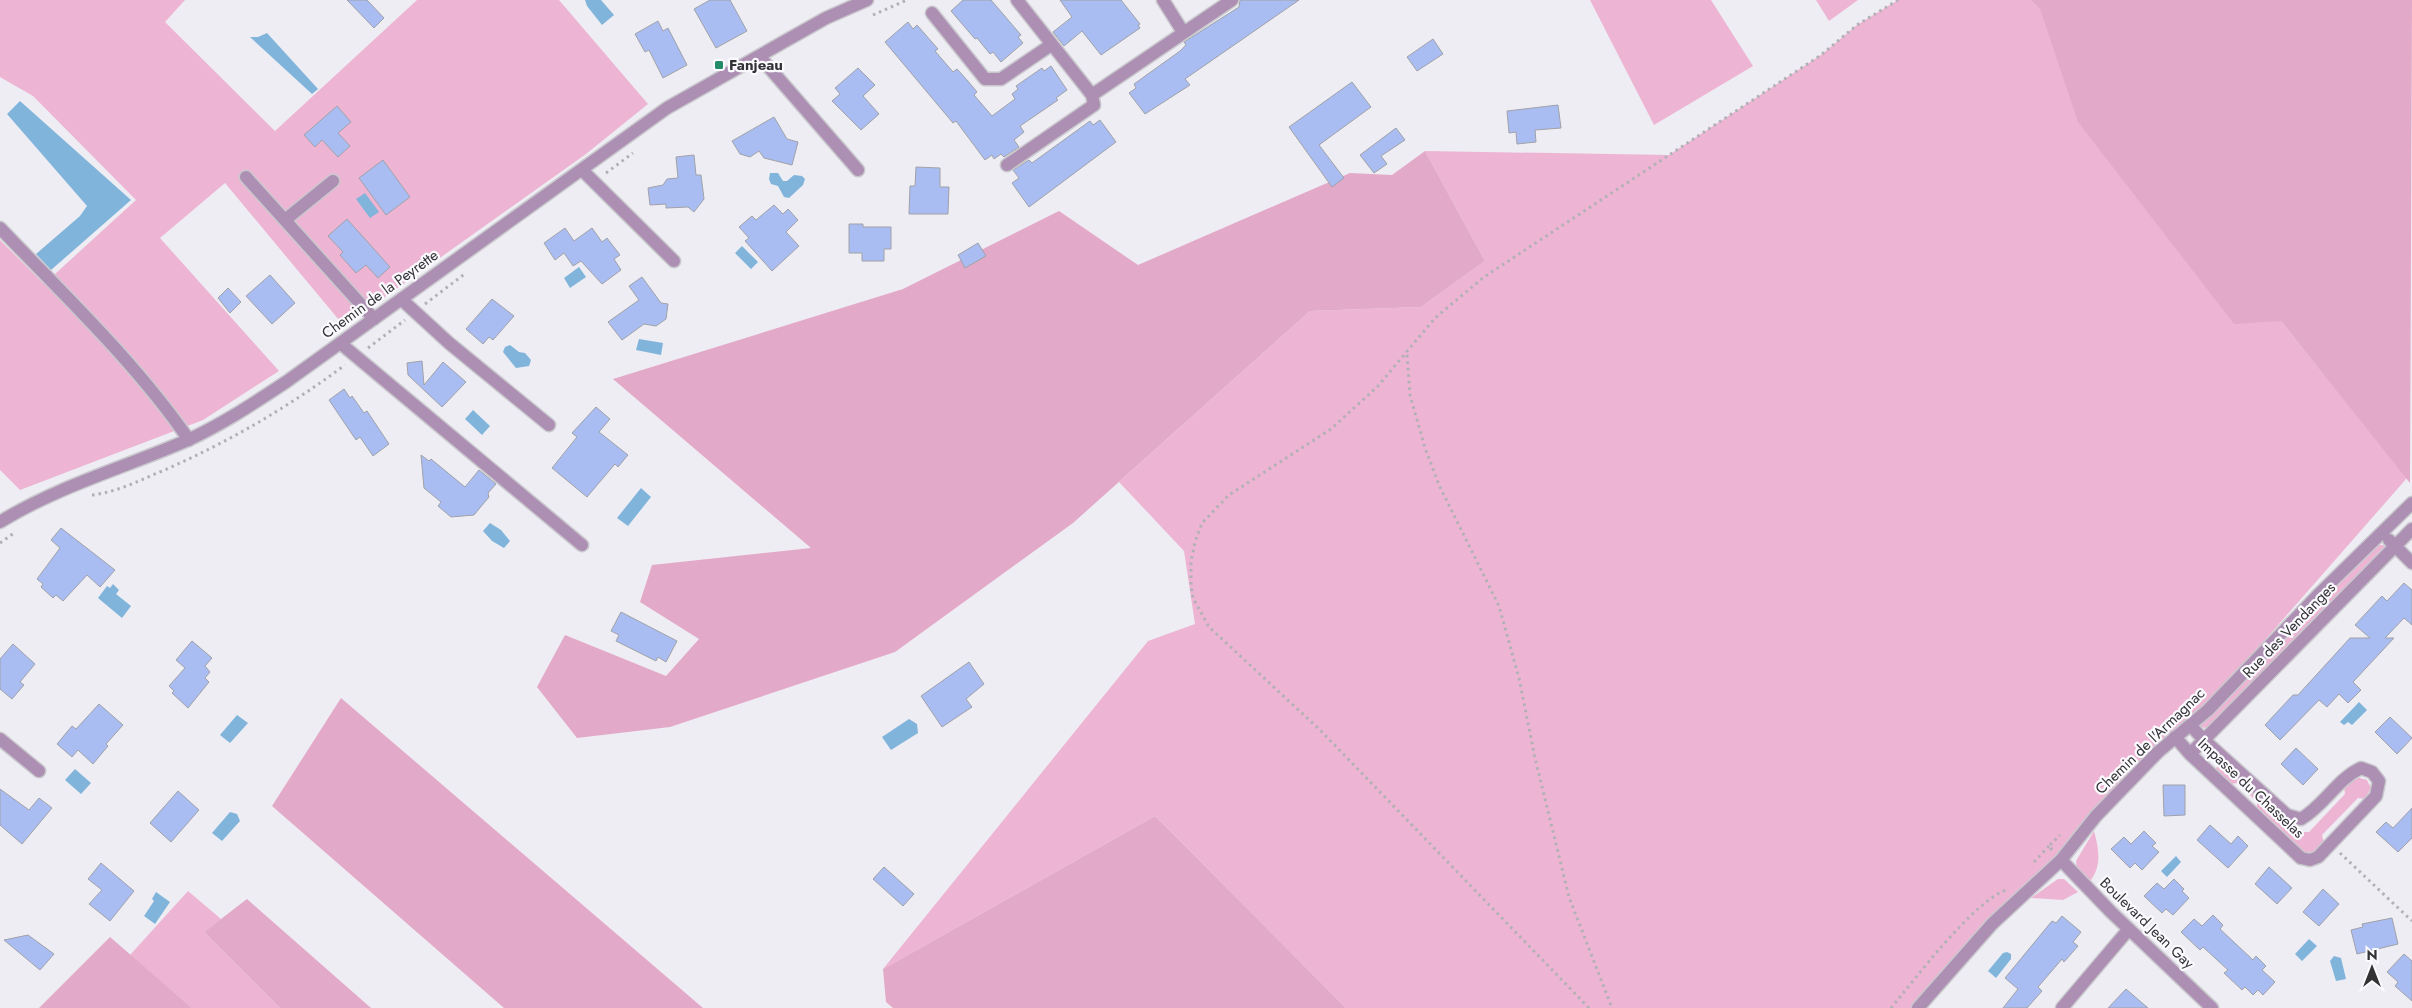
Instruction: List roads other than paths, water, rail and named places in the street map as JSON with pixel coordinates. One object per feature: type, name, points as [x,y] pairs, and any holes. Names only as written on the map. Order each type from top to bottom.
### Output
[{"type":"street","name":"Chemin de la Peyrette","points":[[0,522],[35,502],[189,440],[230,419],[374,319],[667,108],[826,18],[868,0]]},
{"type":"street","points":[[1008,165],[1094,105],[1092,96],[1017,0]]},
{"type":"street","points":[[1163,0],[1183,32]]},
{"type":"street","points":[[1092,96],[1232,0]]},
{"type":"street","points":[[932,13],[985,79],[1001,79],[1051,44]]},
{"type":"street","points":[[759,56],[858,170]]},
{"type":"street","points":[[582,170],[674,261]]},
{"type":"street","points":[[246,177],[374,319]]},
{"type":"street","points":[[285,220],[333,181]]},
{"type":"street","points":[[0,228],[130,364],[168,410],[189,440]]},
{"type":"street","points":[[401,299],[449,343],[550,425]]},
{"type":"street","points":[[340,343],[582,545]]},
{"type":"street","name":"Chemin de l'Armagnac","points":[[1918,1008],[1992,924],[2061,860],[2096,816],[2175,737],[2191,726],[2412,503]]},
{"type":"street","points":[[2396,518],[2411,531]]},
{"type":"street","name":"Rue des Vendanges","points":[[2190,754],[2394,546],[2411,531]]},
{"type":"street","points":[[2382,533],[2412,563]]},
{"type":"street","name":"Impasse du Chasselas","points":[[2175,737],[2190,754],[2301,858],[2310,860],[2318,857],[2376,796],[2379,781],[2372,772],[2361,768],[2350,773],[2312,813],[2301,819],[2288,815],[2204,740],[2191,726]]},
{"type":"street","points":[[0,739],[39,771]]},
{"type":"street","name":"Boulevard Jean Gay","points":[[2061,860],[2129,929],[2212,1008]]},
{"type":"street","points":[[2062,1008],[2129,929]]},
{"type":"water","points":[[585,0],[601,0],[614,15],[602,25],[587,6]]},
{"type":"water","points":[[267,33],[318,89],[312,94],[250,37],[258,37]]},
{"type":"water","points":[[20,101],[131,200],[51,270],[36,254],[80,216],[87,206],[7,114]]},
{"type":"water","points":[[770,173],[778,173],[783,181],[787,181],[794,175],[802,176],[805,179],[803,185],[789,198],[784,197],[778,186],[771,184],[769,179]]},
{"type":"water","points":[[365,193],[379,212],[370,218],[356,199]]},
{"type":"water","points":[[742,246],[758,262],[751,269],[735,253]]},
{"type":"water","points":[[579,267],[586,277],[570,288],[564,278]]},
{"type":"water","points":[[639,339],[663,343],[661,355],[636,350]]},
{"type":"water","points":[[510,345],[519,352],[525,353],[531,360],[529,366],[516,368],[503,352],[505,347]]},
{"type":"water","points":[[473,410],[490,426],[482,435],[465,419]]},
{"type":"water","points":[[641,488],[651,497],[628,526],[617,518]]},
{"type":"water","points":[[490,523],[501,530],[510,541],[504,548],[492,541],[483,531]]},
{"type":"water","points":[[113,584],[119,590],[116,594],[131,606],[122,618],[98,598],[107,586],[110,588]]},
{"type":"water","points":[[2359,702],[2367,710],[2352,725],[2348,722],[2344,725],[2340,722]]},
{"type":"water","points":[[237,715],[248,723],[230,743],[220,735]]},
{"type":"water","points":[[909,719],[917,724],[918,733],[891,750],[882,737]]},
{"type":"water","points":[[75,769],[91,783],[81,794],[65,780]]},
{"type":"water","points":[[230,812],[237,814],[240,821],[222,841],[212,833]]},
{"type":"water","points":[[2176,856],[2181,862],[2167,877],[2161,871]]},
{"type":"water","points":[[156,892],[170,902],[155,924],[144,916],[154,901],[152,899]]},
{"type":"water","points":[[2309,939],[2317,946],[2302,961],[2295,954]]},
{"type":"water","points":[[2003,953],[2011,954],[2011,959],[1996,978],[1988,971]]},
{"type":"water","points":[[2334,956],[2341,958],[2346,979],[2336,981],[2330,961]]},
{"type":"place","name":"Fanjeau","points":[[719,65]]}]
